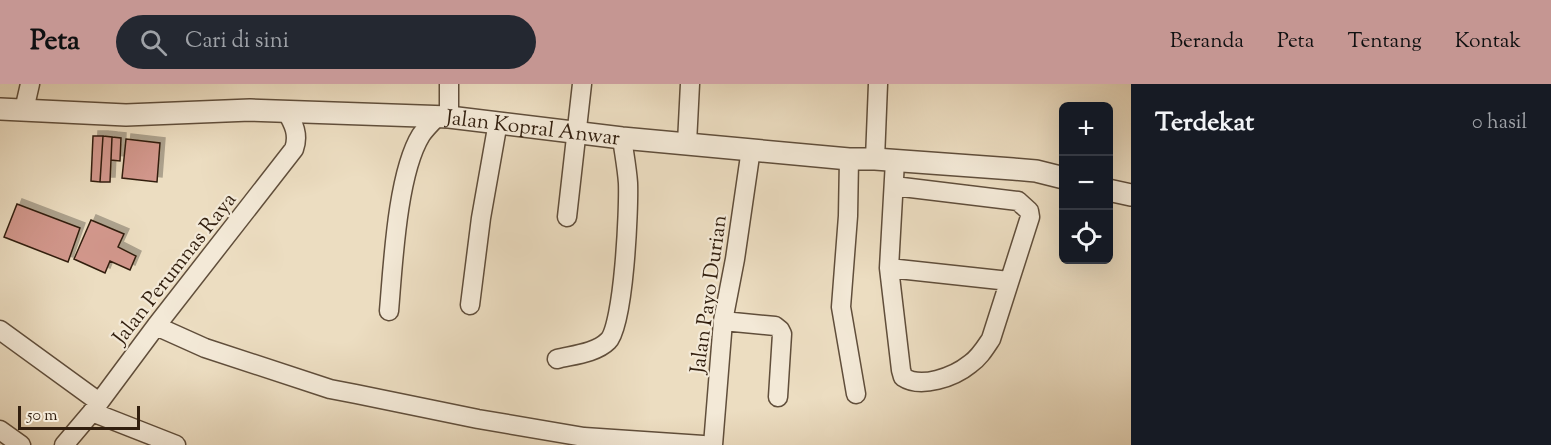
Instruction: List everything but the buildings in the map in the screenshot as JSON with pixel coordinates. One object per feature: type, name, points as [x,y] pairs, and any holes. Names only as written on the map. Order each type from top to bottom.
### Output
[{"type":"street","points":[[24,110],[30,84]]},
{"type":"street","points":[[389,311],[398,222],[407,169],[420,136],[442,117],[448,84]]},
{"type":"street","points":[[567,217],[582,84]]},
{"type":"street","points":[[687,143],[690,84]]},
{"type":"street","points":[[879,84],[885,160],[894,186],[889,268],[901,370],[903,377],[909,381],[923,383],[968,366],[991,339],[1030,217],[1029,211],[1018,201],[894,186]]},
{"type":"street","name":"Jalan Kopral Anwar","points":[[0,109],[126,115],[250,110],[442,117],[622,138],[751,148],[849,159],[1036,171],[1059,177]]},
{"type":"street","name":"Jalan Perumnas Raya","points":[[64,445],[294,150],[296,128],[286,111]]},
{"type":"street","points":[[470,305],[481,218],[498,123]]},
{"type":"street","points":[[557,359],[599,348],[610,339],[616,322],[626,247],[628,184],[622,138]]},
{"type":"street","name":"Jalan Payo Durian","points":[[713,445],[723,321],[735,259],[751,148]]},
{"type":"street","points":[[849,159],[848,216],[841,307],[856,394]]},
{"type":"street","points":[[1113,191],[1131,195]]},
{"type":"street","points":[[889,268],[1009,281]]},
{"type":"street","points":[[723,321],[775,326],[780,330],[782,334],[778,398]]},
{"type":"street","points":[[156,326],[205,348],[330,388],[356,394],[478,419],[584,437],[703,445]]},
{"type":"street","points":[[0,330],[95,407],[176,445]]},
{"type":"street","points":[[0,430],[21,445]]}]
